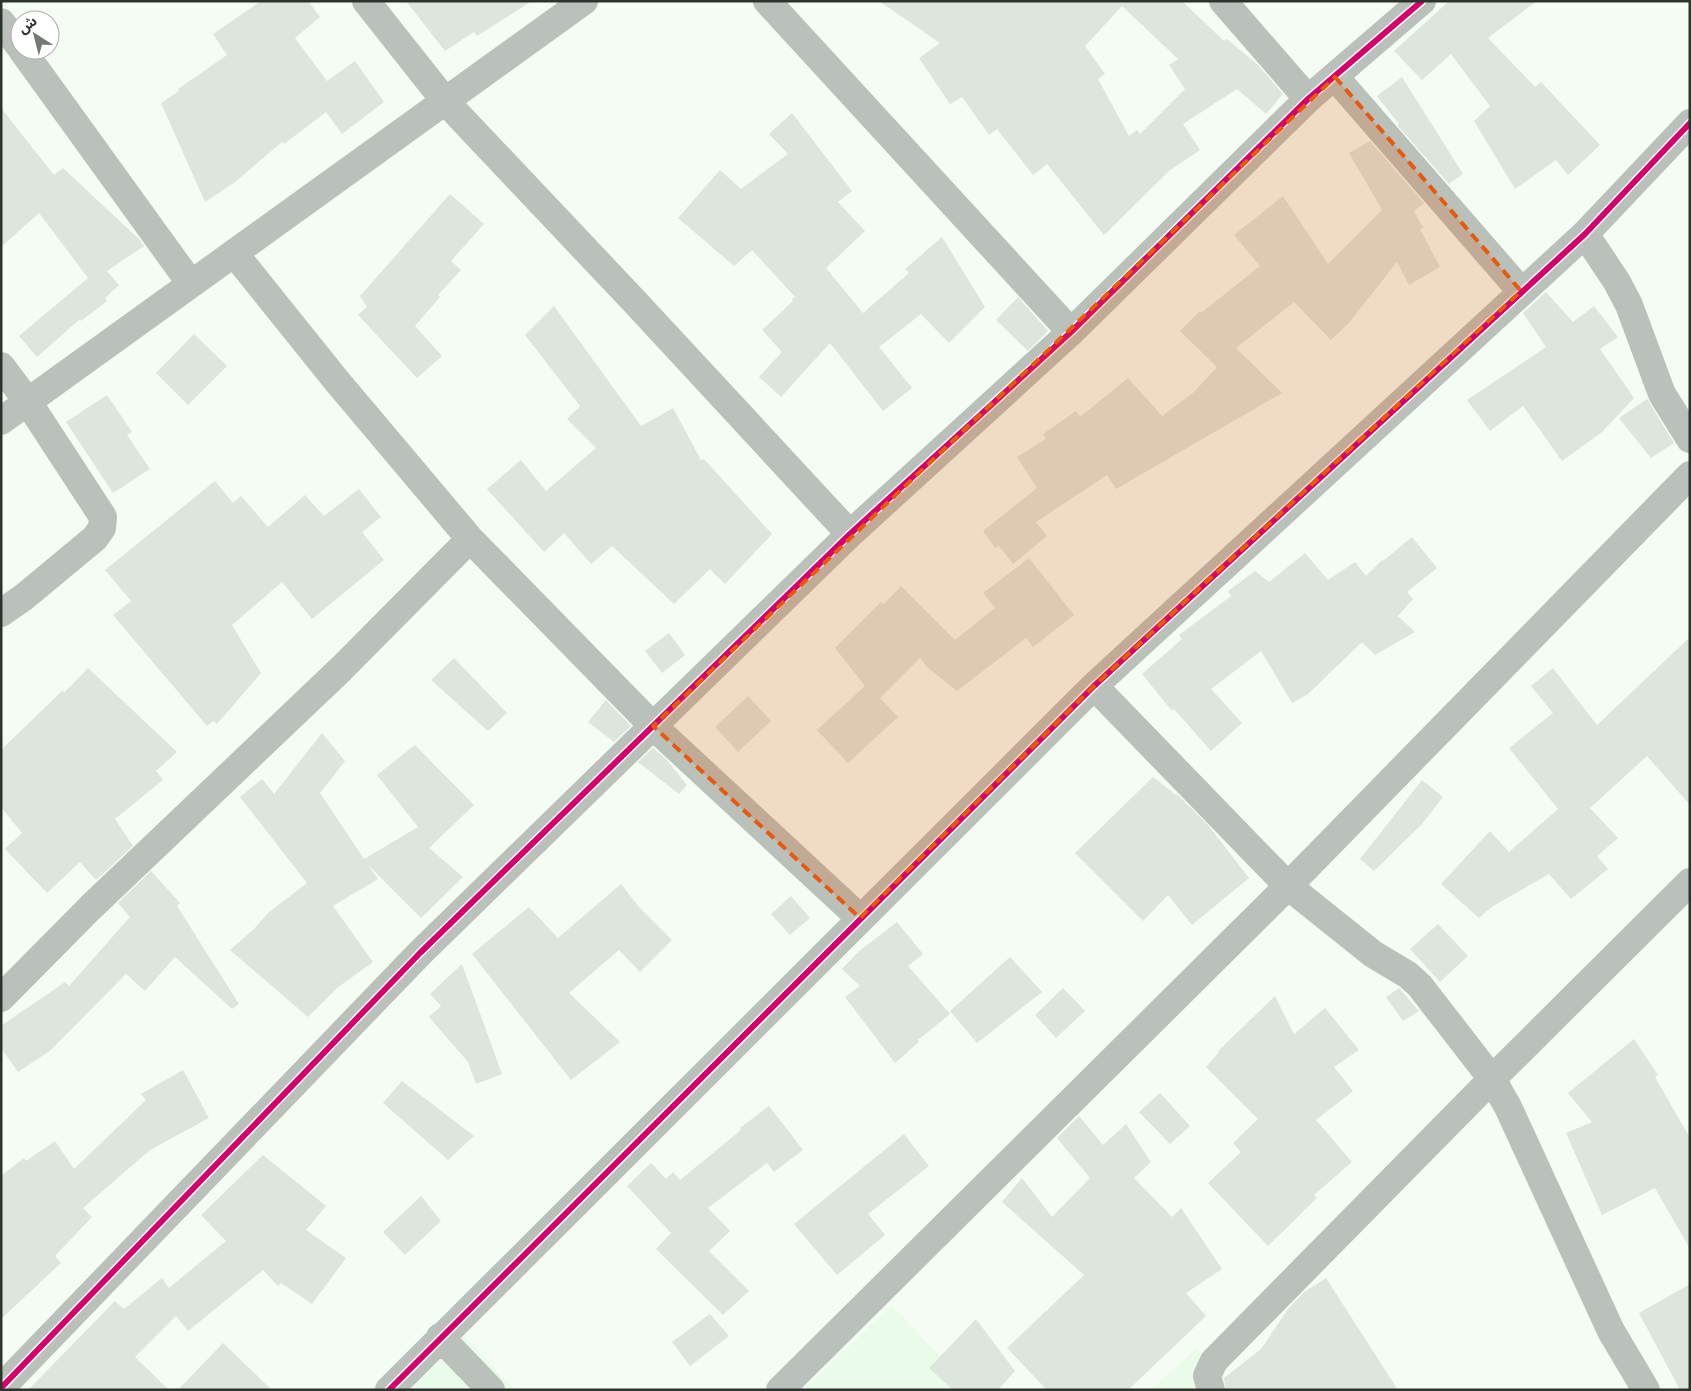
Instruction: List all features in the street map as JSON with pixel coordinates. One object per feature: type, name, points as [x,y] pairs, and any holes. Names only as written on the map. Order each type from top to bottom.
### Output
[{"type":"street","points":[[366,1],[445,101],[850,534]]},
{"type":"street","points":[[1,421],[584,1]]},
{"type":"street","points":[[767,1],[1070,332]]},
{"type":"street","points":[[1223,1],[1308,99]]},
{"type":"street","points":[[5,1385],[420,953],[850,534],[1070,332],[1308,99],[1422,1]]},
{"type":"street","points":[[1,22],[10,34]]},
{"type":"street","points":[[29,60],[191,284]]},
{"type":"street","points":[[1335,77],[1521,291]]},
{"type":"street","points":[[389,1390],[1094,686],[1585,234],[1690,123]]},
{"type":"street","points":[[1585,234],[1617,282],[1629,305],[1662,394],[1690,439]]},
{"type":"street","points":[[234,253],[336,380],[470,539],[653,726],[860,918]]},
{"type":"street","points":[[1,366],[28,402],[103,517],[102,528],[95,538],[24,597],[1,613]]},
{"type":"street","points":[[780,1390],[1288,886],[1690,475]]},
{"type":"street","points":[[1,998],[91,908],[341,669],[470,539]]},
{"type":"street","points":[[1094,686],[1288,886],[1373,954],[1408,975],[1420,986],[1492,1079],[1508,1107],[1611,1331],[1646,1390]]},
{"type":"street","points":[[1211,1390],[1207,1376],[1214,1361],[1492,1079],[1687,893]]},
{"type":"street","points":[[440,1337],[491,1390]]},
{"type":"highlighted area","points":[[1335,77],[1521,291],[1094,686],[860,918],[653,726]]},
{"type":"shaded area","points":[[891,1305],[973,1390],[804,1390]]},
{"type":"shaded area","points":[[446,1318],[515,1390],[371,1390]]},
{"type":"shaded area","points":[[1196,1348],[1237,1390],[1152,1390]]},
{"type":"building","points":[[261,1],[308,1],[320,17],[295,38],[327,81],[355,61],[384,102],[342,134],[326,112],[284,144],[282,142],[235,182],[205,202],[161,103],[227,55],[213,34]]},
{"type":"building","points":[[406,1],[532,1],[477,36],[474,32],[445,51]]},
{"type":"building","points":[[879,1],[1182,1],[1224,41],[1227,39],[1257,64],[1283,94],[1266,114],[1237,89],[1183,124],[1200,150],[1169,171],[1104,235],[1047,164],[1033,175],[997,129],[989,135],[962,97],[950,104],[919,58],[940,43]],"holes":[[[1122,6],[1178,59],[1169,65],[1185,89],[1140,134],[1137,130],[1129,136],[1098,79],[1105,74],[1085,46]]]},
{"type":"building","points":[[1449,1],[1537,1],[1488,38],[1535,87],[1541,82],[1600,145],[1568,175],[1556,160],[1515,189],[1474,121],[1490,106],[1451,54],[1422,80],[1394,51]]},
{"type":"building","points":[[1402,77],[1463,174],[1449,184],[1397,125],[1399,124],[1377,96]]},
{"type":"building","points":[[1,108],[54,175],[63,168],[140,240],[144,246],[107,271],[119,285],[105,298],[107,301],[81,321],[80,319],[37,357],[19,336],[88,278],[39,213],[1,247]]},
{"type":"building","points":[[792,113],[852,191],[838,202],[865,231],[826,268],[863,313],[909,273],[905,269],[942,237],[985,307],[949,343],[921,314],[879,347],[912,388],[883,411],[830,343],[781,397],[759,377],[782,352],[762,330],[795,297],[752,250],[734,266],[678,218],[720,170],[741,189],[788,154],[769,134]]},
{"type":"building","points":[[1370,141],[1424,203],[1414,211],[1423,228],[1420,229],[1440,267],[1409,285],[1397,262],[1348,324],[1331,340],[1294,302],[1236,348],[1282,393],[1116,489],[1107,475],[1036,522],[1047,536],[1013,564],[999,546],[995,548],[983,531],[1037,488],[1017,457],[1046,439],[1043,434],[1076,411],[1080,417],[1128,378],[1162,416],[1194,392],[1217,367],[1180,331],[1200,311],[1201,313],[1260,266],[1234,235],[1283,196],[1328,264],[1382,210],[1349,153]]},
{"type":"building","points":[[450,194],[484,224],[451,261],[461,270],[438,295],[440,297],[415,326],[442,356],[417,378],[358,315],[367,307],[360,296]]},
{"type":"building","points":[[1546,292],[1573,322],[1594,306],[1618,337],[1600,349],[1634,398],[1602,432],[1562,461],[1523,406],[1490,431],[1467,400],[1546,347],[1523,313]]},
{"type":"building","points":[[1018,297],[1048,331],[1028,351],[996,320]]},
{"type":"building","points":[[554,306],[641,426],[673,408],[701,460],[704,459],[772,534],[725,584],[710,569],[674,604],[612,546],[591,564],[564,533],[544,552],[487,489],[521,460],[546,491],[596,448],[567,419],[580,406],[525,335]]},
{"type":"building","points":[[194,334],[227,366],[188,405],[156,373]]},
{"type":"building","points":[[107,395],[132,432],[127,435],[150,469],[113,493],[66,422]]},
{"type":"building","points":[[1647,399],[1674,443],[1651,458],[1619,418]]},
{"type":"building","points":[[215,481],[233,503],[241,496],[268,527],[305,495],[324,516],[359,489],[381,517],[362,532],[384,560],[312,619],[282,582],[232,625],[261,673],[217,724],[213,721],[207,726],[113,615],[131,601],[105,570]]},
{"type":"building","points":[[1412,537],[1437,568],[1407,592],[1413,599],[1398,616],[1415,632],[1375,655],[1362,642],[1308,694],[1292,703],[1261,651],[1211,689],[1242,723],[1211,751],[1174,709],[1172,711],[1142,674],[1182,639],[1179,635],[1231,596],[1228,591],[1255,571],[1269,582],[1305,553],[1328,580],[1355,562],[1366,576],[1382,560]]},
{"type":"building","points":[[1029,558],[1074,615],[1033,647],[1026,638],[957,691],[927,667],[920,658],[880,698],[898,717],[848,763],[817,730],[865,686],[835,648],[881,602],[884,604],[901,586],[955,640],[995,608],[983,593]]},
{"type":"building","points":[[669,633],[685,655],[662,673],[645,651]]},
{"type":"building","points":[[1690,637],[1690,805],[1647,756],[1590,808],[1618,838],[1597,856],[1608,869],[1571,899],[1549,874],[1493,906],[1479,918],[1441,884],[1490,831],[1509,852],[1558,809],[1509,748],[1553,713],[1531,686],[1553,668],[1597,725]]},
{"type":"building","points":[[454,658],[507,713],[488,731],[431,680]]},
{"type":"building","points":[[88,668],[177,752],[156,771],[163,780],[115,819],[133,846],[96,880],[80,862],[47,893],[5,849],[22,833],[1,807],[1,750],[63,690],[64,693]]},
{"type":"building","points":[[748,696],[771,721],[738,752],[715,727]]},
{"type":"building","points":[[606,700],[631,726],[614,742],[588,722]]},
{"type":"building","points":[[322,733],[345,761],[320,793],[364,859],[418,827],[377,775],[415,745],[474,805],[429,848],[463,877],[421,918],[368,865],[378,879],[333,906],[373,962],[337,988],[308,1017],[230,950],[254,929],[268,913],[307,883],[240,797],[262,779],[274,794]]},
{"type":"building","points":[[653,748],[667,760],[687,785],[679,794],[638,762]]},
{"type":"building","points":[[1153,777],[1177,794],[1208,825],[1249,878],[1192,925],[1168,895],[1143,921],[1075,853]]},
{"type":"building","points":[[1422,780],[1443,797],[1422,824],[1374,871],[1360,859]]},
{"type":"building","points":[[151,871],[180,903],[177,906],[239,1004],[232,1009],[175,957],[145,991],[126,974],[51,1050],[18,1072],[1,1048],[1,1026],[65,982],[69,986],[130,917],[118,903]]},
{"type":"building","points":[[621,884],[639,907],[672,940],[640,972],[619,950],[569,993],[620,1042],[571,1080],[472,954],[529,907],[558,938]]},
{"type":"building","points":[[791,896],[810,918],[790,935],[771,914]]},
{"type":"building","points":[[897,922],[923,954],[908,966],[950,1014],[918,1040],[919,1042],[895,1063],[845,997],[860,986],[842,969],[858,952]]},
{"type":"building","points":[[1438,924],[1468,956],[1440,982],[1410,949]]},
{"type":"building","points":[[1010,957],[1042,992],[977,1043],[950,1011]]},
{"type":"building","points":[[462,964],[502,1074],[476,1084],[468,1062],[429,1017],[441,1006],[430,994]]},
{"type":"building","points":[[1063,988],[1085,1011],[1056,1038],[1035,1015]]},
{"type":"building","points":[[1399,988],[1419,1011],[1403,1021],[1386,997]]},
{"type":"building","points":[[1275,996],[1294,1034],[1325,1008],[1359,1050],[1334,1067],[1353,1091],[1316,1120],[1352,1162],[1314,1195],[1317,1198],[1268,1246],[1208,1183],[1241,1152],[1233,1143],[1258,1119],[1206,1067],[1218,1051]]},
{"type":"building","points":[[1634,1039],[1658,1075],[1655,1077],[1690,1138],[1690,1249],[1655,1188],[1602,1215],[1566,1133],[1592,1122],[1568,1093]]},
{"type":"building","points":[[183,1070],[209,1118],[150,1150],[83,1208],[92,1217],[55,1256],[61,1263],[1,1319],[1,1176],[24,1158],[26,1161],[55,1141],[74,1169],[146,1100],[141,1094]]},
{"type":"building","points":[[402,1081],[474,1136],[448,1160],[383,1103]]},
{"type":"building","points":[[1160,1093],[1190,1126],[1170,1144],[1139,1112]]},
{"type":"building","points":[[769,1106],[803,1150],[774,1172],[767,1163],[708,1208],[730,1231],[709,1251],[749,1291],[723,1315],[656,1249],[671,1233],[627,1186],[651,1163],[666,1179],[673,1172],[680,1180],[741,1130],[740,1128]]},
{"type":"building","points":[[1079,1116],[1103,1145],[1126,1124],[1151,1162],[1134,1178],[1172,1217],[1181,1208],[1222,1269],[1186,1293],[1206,1316],[1128,1390],[1047,1390],[1007,1348],[1084,1275],[1002,1202],[1022,1178],[1052,1217],[1090,1178],[1057,1138]]},
{"type":"building","points":[[904,1134],[929,1166],[868,1214],[885,1235],[837,1275],[794,1224]]},
{"type":"building","points":[[263,1155],[326,1206],[306,1230],[346,1258],[312,1304],[281,1283],[278,1286],[263,1270],[188,1331],[176,1316],[135,1357],[169,1390],[28,1390],[115,1301],[124,1309],[162,1278],[169,1288],[226,1241],[201,1215]]},
{"type":"building","points":[[421,1196],[441,1221],[405,1255],[383,1232]]},
{"type":"building","points":[[1326,1278],[1398,1390],[1226,1390],[1224,1378],[1261,1349],[1288,1309],[1304,1292]]},
{"type":"building","points":[[1690,1284],[1690,1390],[1680,1390],[1639,1313]]},
{"type":"building","points":[[710,1314],[729,1336],[690,1366],[672,1342]]},
{"type":"building","points":[[976,1319],[1015,1371],[998,1390],[953,1390],[929,1368]]},
{"type":"building","points":[[223,1343],[272,1390],[178,1390]]},
{"type":"cycle path","points":[[1,1388],[420,953],[850,534],[1071,332],[1308,99],[1422,1]]},
{"type":"cycle path","points":[[389,1390],[1094,686],[1585,234],[1690,123]]}]
